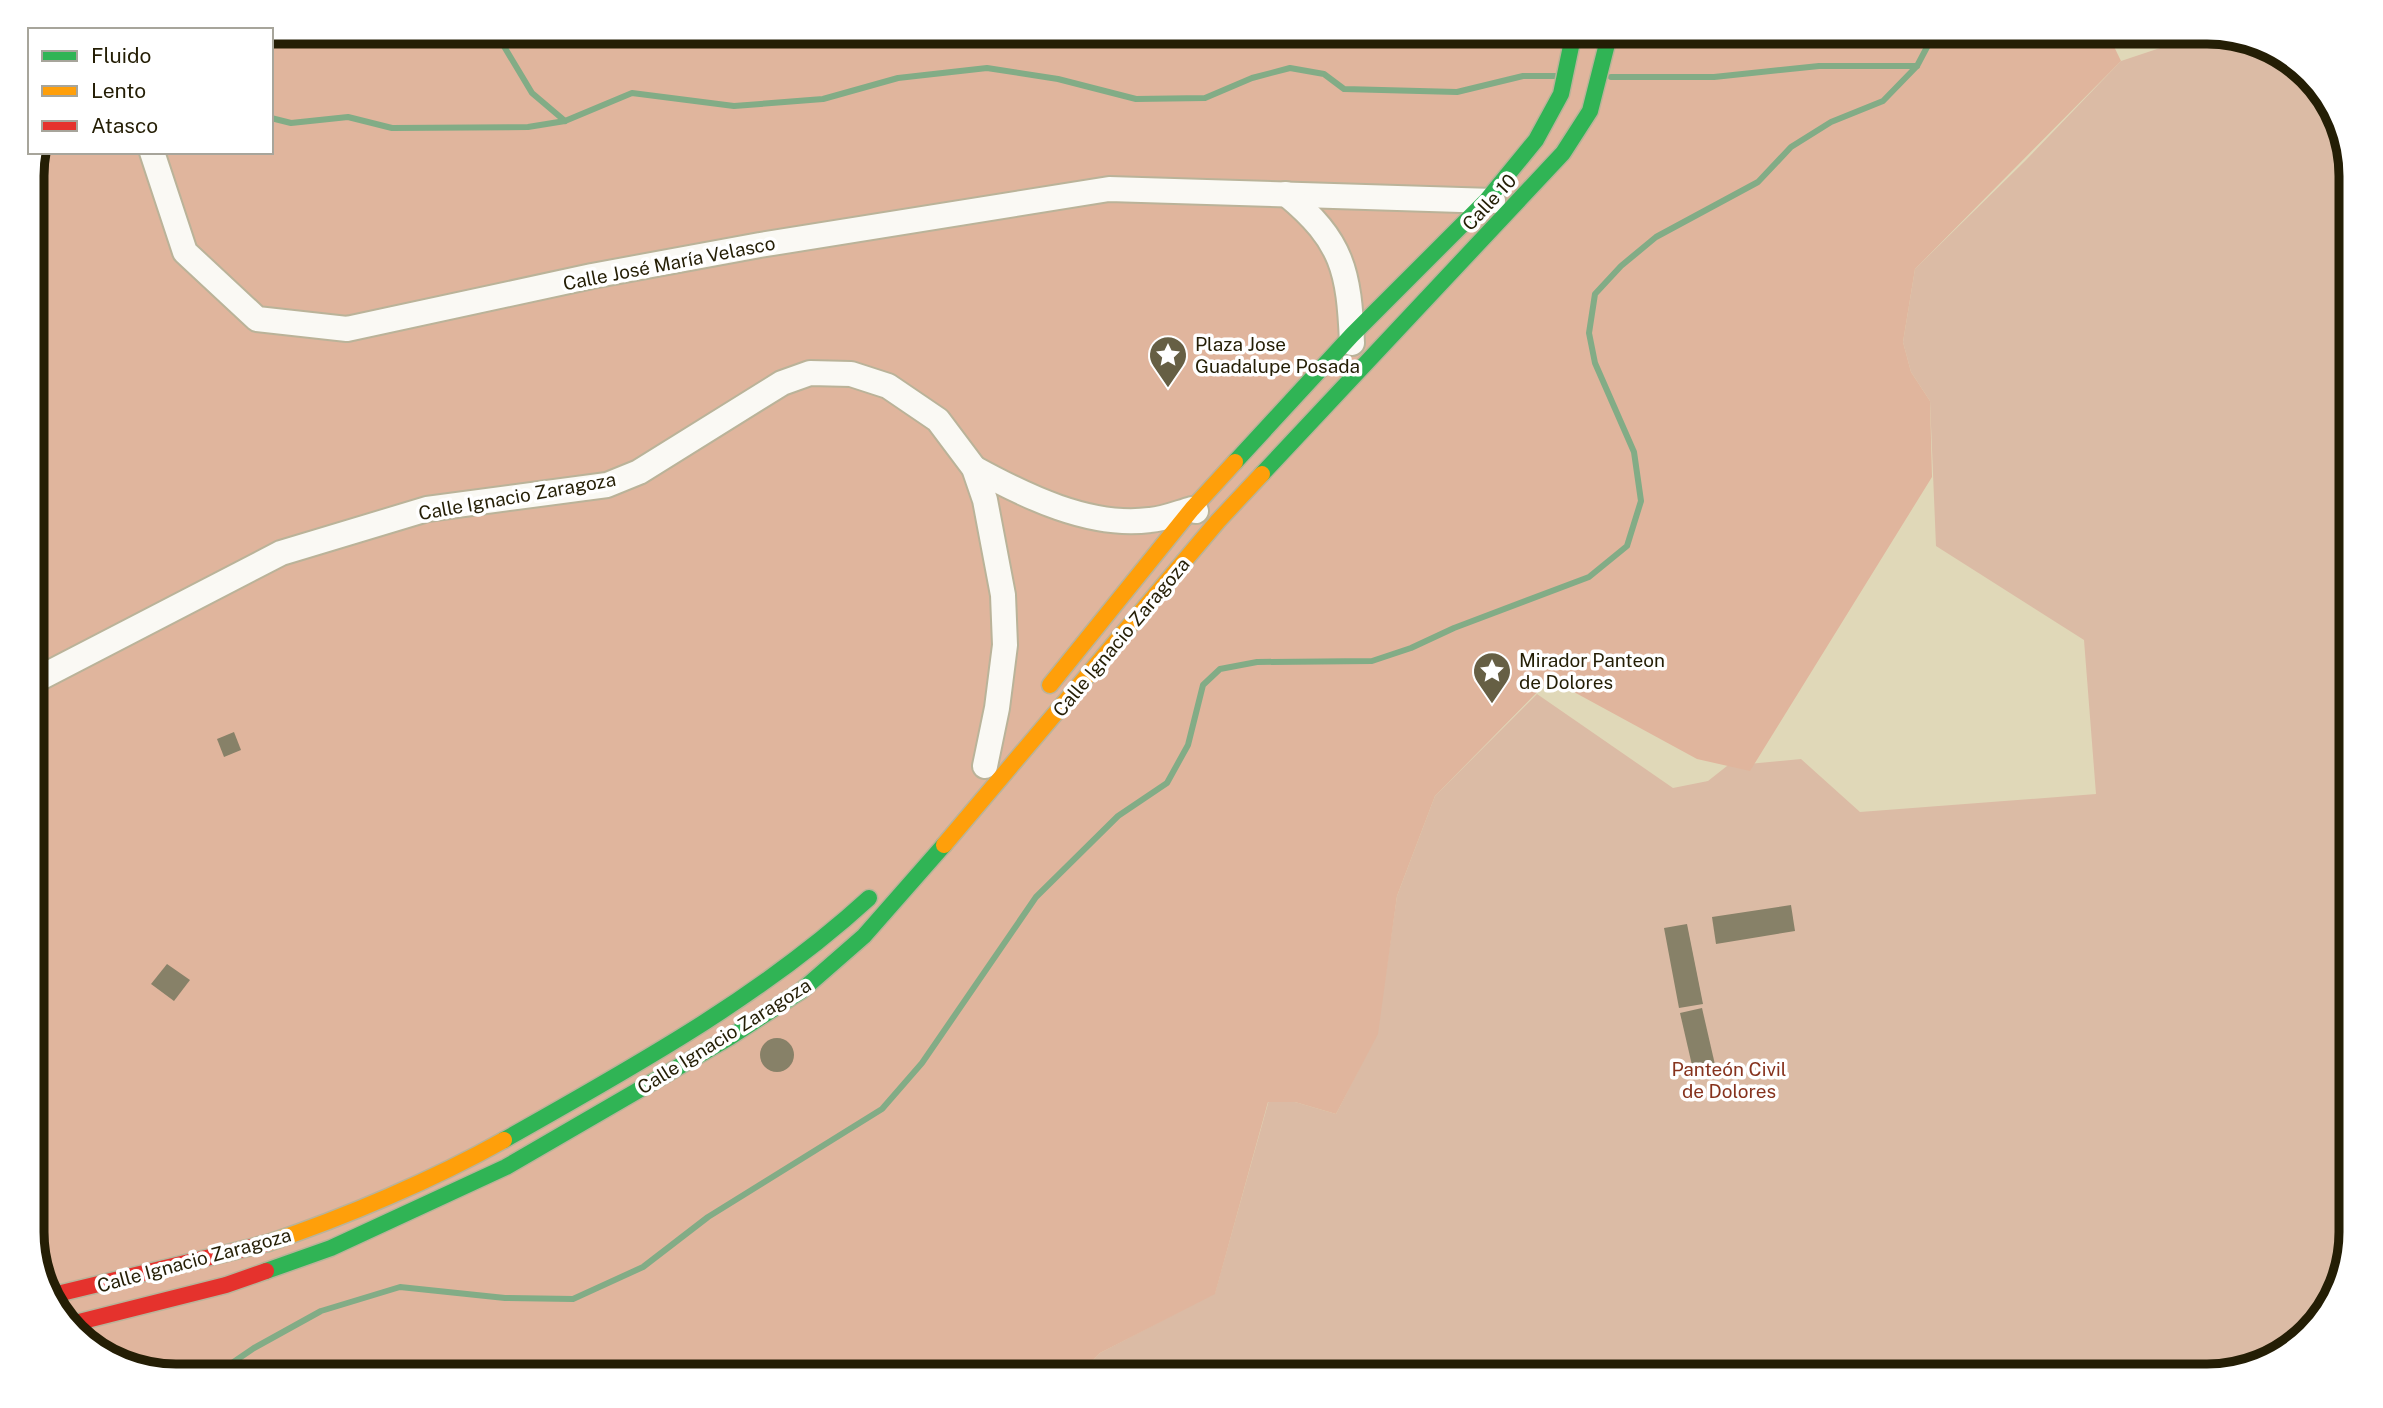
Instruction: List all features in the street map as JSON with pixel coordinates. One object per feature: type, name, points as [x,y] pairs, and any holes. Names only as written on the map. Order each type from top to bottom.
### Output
[{"type":"street","name":"Calle 10","points":[[1352,335],[1486,201],[1536,140],[1562,94],[1572,44]]},
{"type":"street","name":"Calle 10","points":[[1354,375],[1519,202],[1577,133],[1597,91],[1608,44]]},
{"type":"street","name":"Calle José María Velasco","points":[[153,154],[166,204],[185,252],[257,319],[347,329],[631,269],[856,228],[1109,188],[1519,202]]},
{"type":"street","points":[[1286,194],[1309,213],[1333,242],[1347,280],[1354,375]]},
{"type":"street","name":"Calle Ignacio Zaragoza","points":[[1036,702],[1192,509],[1352,335]]},
{"type":"street","name":"Calle Ignacio Zaragoza","points":[[44,676],[281,554],[427,509],[607,485],[639,472],[782,383],[810,373],[851,374],[888,386],[938,420],[974,468],[994,536],[1003,595],[1005,645],[997,708],[980,771]]},
{"type":"street","name":"Calle Ignacio Zaragoza","points":[[79,1322],[270,1271],[356,1237],[506,1167],[718,1044],[801,991],[864,936],[1008,772],[1218,521],[1354,375]]},
{"type":"street","name":"Calle Ignacio Zaragoza","points":[[974,468],[1023,495],[1052,507],[1103,517],[1149,521],[1192,509]]},
{"type":"street","points":[[1192,509],[1218,521]]},
{"type":"street","name":"Calle Ignacio Zaragoza","points":[[980,771],[1010,734]]},
{"type":"street","name":"Calle Ignacio Zaragoza","points":[[59,1294],[267,1244],[306,1230],[475,1156],[664,1049],[821,942],[884,883]]},
{"type":"green space","name":"Panteón Civil de Dolores","points":[[2172,44],[2224,45],[2258,54],[2288,71],[2312,95],[2326,117],[2337,150],[2339,1232],[2335,1266],[2322,1298],[2312,1313],[2301,1326],[2273,1347],[2241,1360],[2207,1364],[1089,1364],[1100,1353],[1215,1293],[1269,1100],[1295,1102],[1336,1114],[1377,1034],[1397,896],[1435,796],[1537,694],[1673,788],[1708,781],[1727,766],[1801,759],[1860,812],[2096,794],[2084,640],[1936,546],[1930,401],[1911,372],[1903,342],[1915,269],[2025,161],[2121,61]]},
{"type":"shaded area","points":[[273,44],[2113,44],[2121,61],[1915,269],[1903,342],[1911,372],[1930,401],[1932,477],[1750,771],[1697,759],[1550,679],[1435,796],[1397,896],[1378,1034],[1336,1114],[1295,1102],[1268,1102],[1215,1294],[1100,1353],[1089,1364],[176,1364],[142,1360],[125,1354],[110,1347],[82,1326],[57,1291],[46,1258],[44,1241],[46,154],[273,154]]},
{"type":"building","points":[[234,732],[241,750],[224,757],[217,739]]},
{"type":"building","points":[[1791,905],[1795,931],[1716,944],[1712,917]]},
{"type":"building","points":[[1687,924],[1703,1004],[1679,1008],[1664,928]]},
{"type":"building","points":[[167,964],[190,980],[174,1001],[151,984]]},
{"type":"building","points":[[1702,1008],[1716,1069],[1694,1074],[1680,1013]]},
{"type":"building","points":[[777,1038],[789,1043],[794,1055],[789,1067],[777,1072],[765,1067],[760,1055],[765,1043]]},
{"type":"waterway","points":[[503,44],[532,93],[565,121]]},
{"type":"waterway","points":[[231,1364],[321,1311],[400,1287],[505,1298],[573,1299],[643,1267],[708,1217],[882,1109],[922,1063],[1036,897],[1118,816],[1167,783],[1188,745],[1203,685],[1220,669],[1257,662],[1372,661],[1589,577],[1627,546],[1641,501],[1634,452],[1595,363],[1589,333],[1595,294],[1621,266],[1656,237],[1758,182],[1791,147],[1831,122],[1883,101],[1917,66],[1929,44]]},
{"type":"waterway","points":[[1611,77],[1714,77],[1819,66],[1917,66]]},
{"type":"waterway","points":[[273,118],[291,123],[348,117],[392,128],[528,127],[565,121],[632,93],[734,106],[823,99],[898,78],[987,68],[1058,79],[1136,99],[1205,98],[1252,78],[1290,68],[1324,74],[1344,89],[1457,92],[1523,76],[1555,76]]},
{"type":"traffic: fast","points":[[1235,462],[1352,335],[1486,201],[1536,140],[1561,94],[1571,44]]},
{"type":"traffic: fast","points":[[1262,474],[1563,153],[1590,111],[1607,44]]},
{"type":"traffic: fast","points":[[266,1271],[331,1248],[506,1167],[730,1037],[801,991],[864,936],[944,845]]},
{"type":"traffic: fast","points":[[504,1140],[647,1058],[740,999],[828,934],[869,898]]},
{"type":"traffic: slow","points":[[1050,685],[1192,509],[1235,462]]},
{"type":"traffic: slow","points":[[944,845],[1218,521],[1262,474]]},
{"type":"traffic: slow","points":[[268,1243],[388,1197],[504,1140]]},
{"type":"traffic: jam","points":[[59,1294],[268,1243]]},
{"type":"traffic: jam","points":[[79,1322],[226,1285],[266,1271]]},
{"type":"place","name":"Plaza Jose Guadalupe Posada","points":[[1168,389]]},
{"type":"place","name":"Mirador Panteon de Dolores","points":[[1492,705]]}]
